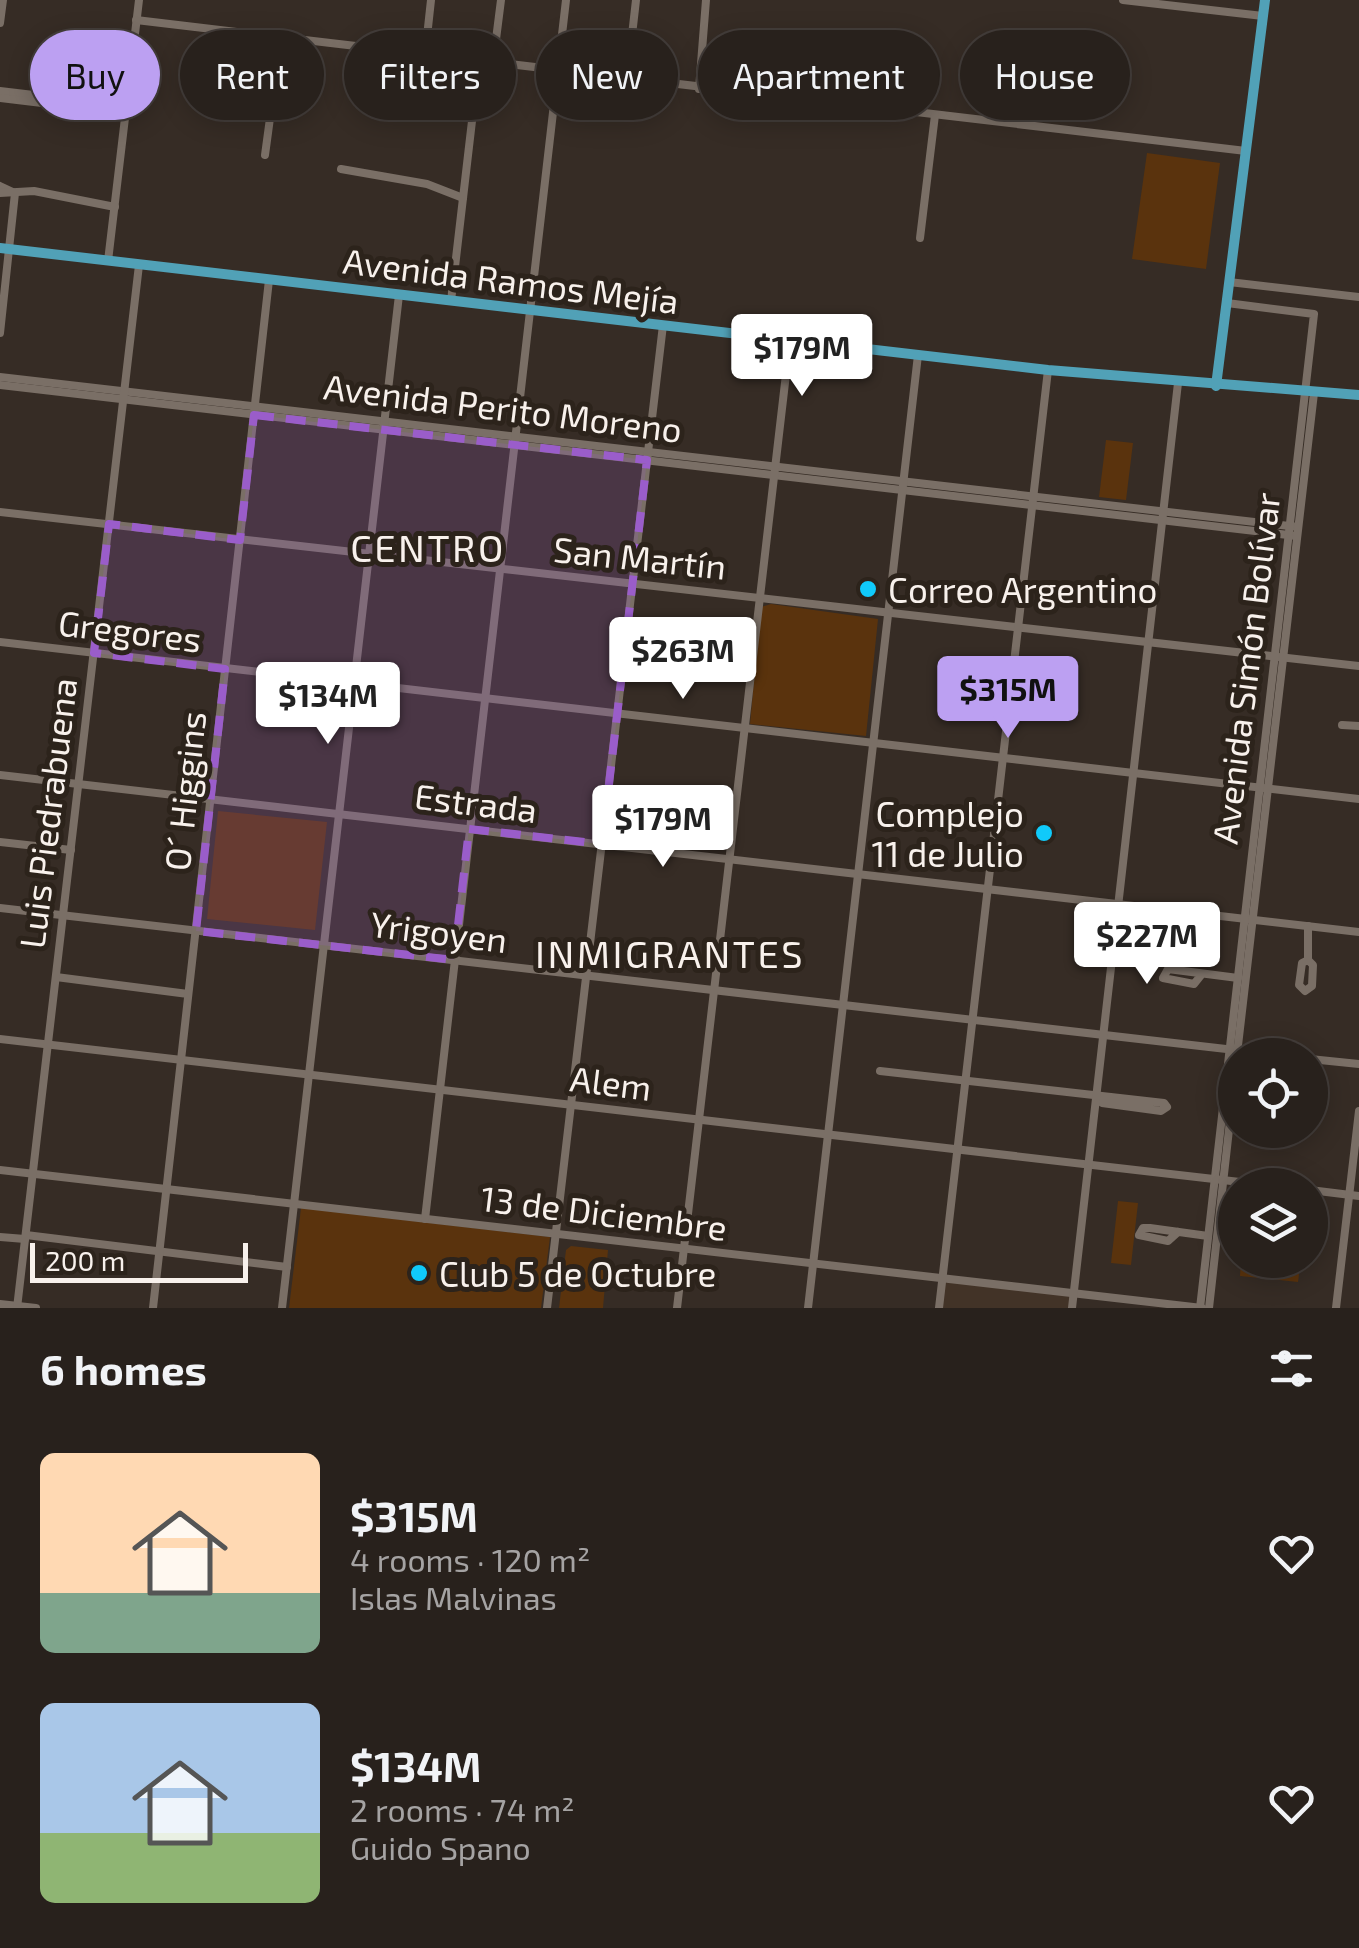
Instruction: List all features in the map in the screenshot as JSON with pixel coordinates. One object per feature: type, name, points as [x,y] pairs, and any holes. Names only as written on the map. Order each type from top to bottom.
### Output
[{"type":"main road","points":[[1216,386],[1265,0]]},
{"type":"main road","name":"Avenida Ramos Mejía","points":[[5,249],[1048,370],[1359,395]]},
{"type":"street","points":[[0,23],[3,0]]},
{"type":"street","points":[[135,30],[138,0]]},
{"type":"street","points":[[428,30],[432,0]]},
{"type":"street","points":[[497,30],[500,0]]},
{"type":"street","points":[[562,30],[566,0]]},
{"type":"street","points":[[633,30],[636,0]]},
{"type":"street","points":[[704,30],[706,0]]},
{"type":"street","points":[[1124,0],[1263,16]]},
{"type":"street","points":[[136,20],[221,30]]},
{"type":"street","points":[[0,95],[30,98]]},
{"type":"street","points":[[940,116],[1246,151]]},
{"type":"street","points":[[108,261],[124,120]]},
{"type":"street","points":[[266,155],[270,120]]},
{"type":"street","points":[[451,301],[472,120]]},
{"type":"street","points":[[425,1219],[551,120]]},
{"type":"street","points":[[920,238],[934,120]]},
{"type":"street","points":[[340,170],[427,184],[463,198]]},
{"type":"street","points":[[0,189],[15,193],[34,190],[114,207]]},
{"type":"street","points":[[0,333],[5,249],[15,193]]},
{"type":"street","name":"Luis Piedrabuena","points":[[17,1307],[139,264]]},
{"type":"street","name":"O´ Higgins","points":[[153,1308],[269,280]]},
{"type":"street","points":[[1229,282],[1359,297]]},
{"type":"street","points":[[282,1308],[400,295]]},
{"type":"street","name":"Avenida Simón Bolívar","points":[[1226,303],[1314,314],[1309,393],[1236,1038]]},
{"type":"street","points":[[547,1308],[663,325]]},
{"type":"street","points":[[677,1308],[790,340]]},
{"type":"street","points":[[808,1308],[918,355]]},
{"type":"street","points":[[939,1308],[1048,370]]},
{"type":"street","name":"Avenida Perito Moreno","points":[[0,377],[124,395],[1293,531]]},
{"type":"street","points":[[1072,1308],[1178,383]]},
{"type":"street","name":"Avenida Perito Moreno","points":[[0,385],[124,395]]},
{"type":"street","name":"San Martín","points":[[0,512],[1359,666]]},
{"type":"street","name":"Gregores","points":[[0,642],[1359,799]]},
{"type":"street","points":[[1342,724],[1359,726]]},
{"type":"street","name":"Estrada","points":[[0,775],[1359,932]]},
{"type":"street","points":[[0,842],[70,850]]},
{"type":"street","name":"Yrigoyen","points":[[0,908],[1218,1050]]},
{"type":"street","name":"Avenida Simón Bolívar","points":[[1236,1038],[1238,978],[1248,919]]},
{"type":"street","points":[[1308,926],[1308,960]]},
{"type":"street","points":[[1202,974],[1238,978]]},
{"type":"street","points":[[56,976],[188,994]]},
{"type":"street","name":"Alem","points":[[0,1039],[1218,1180]]},
{"type":"street","points":[[1328,1061],[1359,1064]]},
{"type":"street","points":[[880,1071],[966,1081],[1168,1107],[1102,1104],[1096,1098]]},
{"type":"street","points":[[1336,1308],[1354,1195],[1359,1111]]},
{"type":"street","name":"13 de Diciembre","points":[[0,1170],[1203,1308]]},
{"type":"street","name":"Avenida Simón Bolívar","points":[[1203,1308],[1208,1236],[1218,1185]]},
{"type":"street","name":"Avenida Simón Bolívar","points":[[1203,1308],[1218,1188]]},
{"type":"street","points":[[1328,1192],[1354,1195]]},
{"type":"street","points":[[1178,1232],[1208,1236]]},
{"type":"street","points":[[0,1236],[287,1267]]},
{"type":"street","points":[[0,1304],[36,1308]]},
{"type":"highlighted area","points":[[254,415],[647,460],[602,844],[469,829],[454,960],[196,931],[225,669],[94,653],[109,524],[240,540]]},
{"type":"shaded area","points":[[1147,153],[1220,163],[1206,269],[1132,259]]},
{"type":"shaded area","points":[[1106,440],[1133,443],[1126,500],[1099,497]]},
{"type":"shaded area","points":[[771,604],[878,619],[866,736],[750,724],[761,607]]},
{"type":"shaded area","points":[[218,811],[327,822],[315,930],[207,919]]},
{"type":"shaded area","points":[[1118,1201],[1138,1203],[1131,1265],[1111,1263]]},
{"type":"shaded area","name":"Club 5 de Octubre","points":[[301,1208],[550,1237],[541,1308],[289,1308]]},
{"type":"shaded area","points":[[571,1246],[608,1250],[603,1308],[559,1308],[566,1250]]},
{"type":"shaded area","points":[[943,1278],[1074,1293],[1072,1308],[939,1308]]},
{"type":"shaded area","points":[[1259,1278],[1299,1278],[1298,1282]]},
{"type":"place","name":"Correo Argentino","points":[[868,589]]},
{"type":"place","name":"Complejo 11 de Julio","points":[[1044,833]]},
{"type":"place","name":"Club 5 de Octubre","points":[[419,1273]]},
{"type":"district","name":"CENTRO","points":[[428,547]]},
{"type":"district","name":"INMIGRANTES","points":[[670,953]]}]
